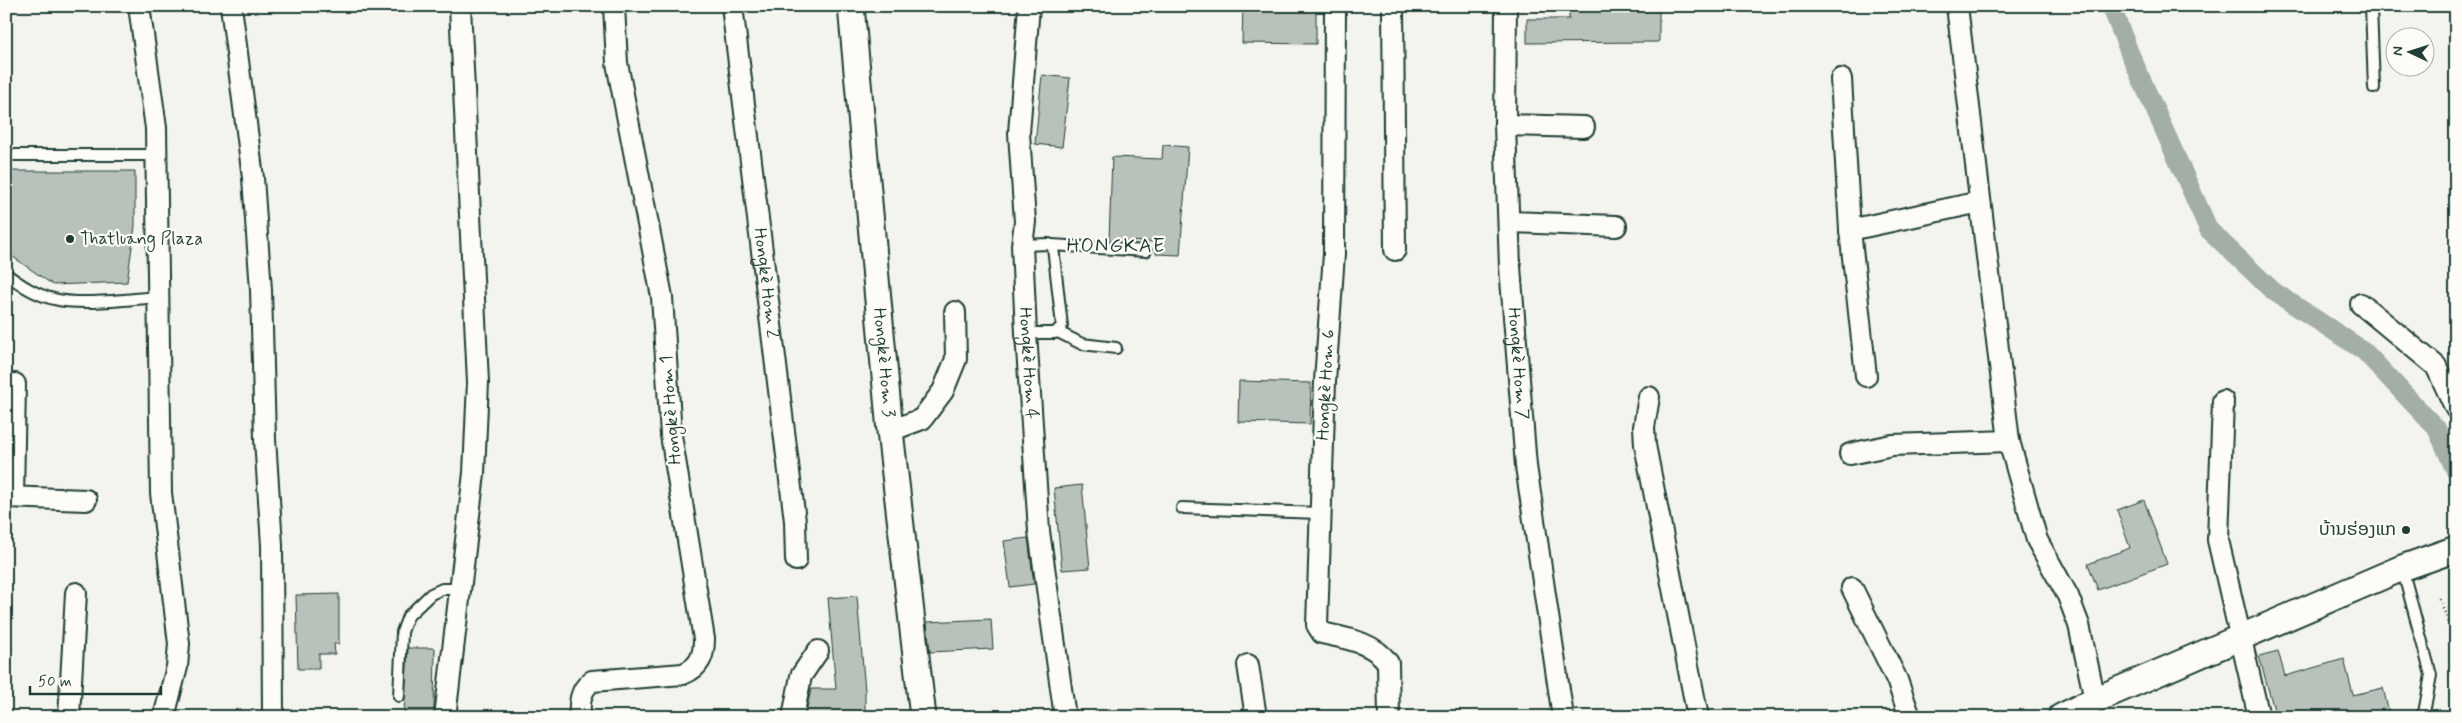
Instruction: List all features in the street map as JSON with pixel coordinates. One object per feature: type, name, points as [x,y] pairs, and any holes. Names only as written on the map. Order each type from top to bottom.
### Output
[{"type":"street","points":[[140,6],[156,128],[161,493],[179,644],[177,667],[164,717]]},
{"type":"street","points":[[231,6],[254,178],[261,290],[265,439],[272,545],[273,717]]},
{"type":"street","points":[[444,717],[474,473],[478,382],[460,6]]},
{"type":"street","name":"Hongkè Hom 1","points":[[580,717],[580,699],[586,685],[592,681],[683,674],[692,670],[704,653],[704,638],[671,435],[662,297],[617,63],[614,6]]},
{"type":"street","name":"Hongkè Hom 2","points":[[732,6],[795,521],[796,560]]},
{"type":"street","name":"Hongkè Hom 3","points":[[851,6],[890,431],[923,717]]},
{"type":"street","name":"Hongkè Hom 4","points":[[1029,6],[1019,133],[1025,222],[1022,245],[1026,333],[1039,531],[1065,717]]},
{"type":"street","name":"Hongkè Hom 6","points":[[1335,6],[1334,254],[1319,512],[1317,625],[1322,633],[1359,642],[1383,656],[1388,663],[1389,717]]},
{"type":"street","points":[[1394,6],[1395,250]]},
{"type":"street","name":"Hongkè Hom 7","points":[[1506,6],[1505,125],[1509,222],[1526,466],[1563,717]]},
{"type":"street","points":[[1957,6],[2009,441],[2037,540],[2068,596],[2080,625],[2095,700]]},
{"type":"street","points":[[1840,78],[1850,230],[1866,376]]},
{"type":"street","points":[[1505,125],[1584,127]]},
{"type":"street","points":[[1850,230],[1980,202]]},
{"type":"street","points":[[1509,222],[1616,226]]},
{"type":"street","points":[[2361,304],[2436,366],[2456,410]]},
{"type":"street","points":[[890,431],[922,419],[943,391],[956,359],[955,312]]},
{"type":"street","points":[[15,384],[10,497],[86,500]]},
{"type":"street","points":[[1649,396],[1644,427],[1645,445],[1698,717]]},
{"type":"street","points":[[2223,401],[2218,540],[2259,717]]},
{"type":"street","points":[[1850,454],[1892,446],[2009,441]]},
{"type":"street","points":[[2060,717],[2240,636],[2407,566],[2456,549]]},
{"type":"street","points":[[1852,588],[1897,680],[1910,717]]},
{"type":"street","points":[[69,717],[76,594]]},
{"type":"street","points":[[793,717],[802,676],[818,652]]},
{"type":"street","points":[[1248,665],[1256,717]]},
{"type":"lane","points":[[2371,6],[2374,88]]},
{"type":"lane","points":[[6,155],[157,155]]},
{"type":"lane","points":[[1022,245],[1146,251]]},
{"type":"lane","points":[[1052,245],[1062,326],[1058,332]]},
{"type":"lane","points":[[6,274],[25,287],[55,300],[70,302],[158,297]]},
{"type":"lane","points":[[1026,333],[1058,332],[1082,344],[1116,348]]},
{"type":"lane","points":[[1182,508],[1319,512]]},
{"type":"lane","points":[[2407,566],[2431,675],[2424,713],[2418,717]]},
{"type":"lane","points":[[398,696],[402,632],[408,616],[431,594],[442,589],[460,589]]},
{"type":"path","points":[[2439,598],[2456,640]]},
{"type":"building","points":[[1243,6],[1316,6],[1316,44],[1242,43]]},
{"type":"building","points":[[1569,6],[1659,6],[1659,42],[1527,43],[1527,19],[1569,19]]},
{"type":"building","points":[[1042,75],[1070,78],[1062,147],[1035,144]]},
{"type":"building","points":[[1163,145],[1188,147],[1180,255],[1156,254],[1156,242],[1109,241],[1112,157],[1162,159]]},
{"type":"building","name":"Thatluang Plaza","points":[[6,171],[135,171],[135,226],[127,282],[53,285],[6,252]]},
{"type":"building","points":[[1239,381],[1311,383],[1310,424],[1238,422]]},
{"type":"building","points":[[1082,485],[1090,568],[1062,570],[1054,488]]},
{"type":"building","points":[[2144,500],[2167,564],[2098,590],[2088,564],[2130,548],[2117,510]]},
{"type":"building","points":[[1028,538],[1034,584],[1010,587],[1004,541]]},
{"type":"building","points":[[339,594],[339,644],[334,644],[335,654],[319,654],[319,669],[298,669],[296,595]]},
{"type":"building","points":[[857,596],[865,691],[865,717],[805,717],[811,689],[836,689],[828,598]]},
{"type":"building","points":[[991,619],[993,649],[930,652],[927,622]]},
{"type":"building","points":[[408,648],[435,648],[434,712],[404,712]]},
{"type":"building","points":[[2278,651],[2285,676],[2344,659],[2353,695],[2383,688],[2390,717],[2276,717],[2259,656]]},
{"type":"waterway","points":[[2111,6],[2130,54],[2209,230],[2273,291],[2364,351],[2437,429],[2456,472]]},
{"type":"place","name":"Thatluang Plaza","points":[[70,239]]},
{"type":"place","name":"ບ້ານຮ່ອງແກ","points":[[2406,530]]},
{"type":"district","name":"HONGKAE","points":[[1116,246]]}]
